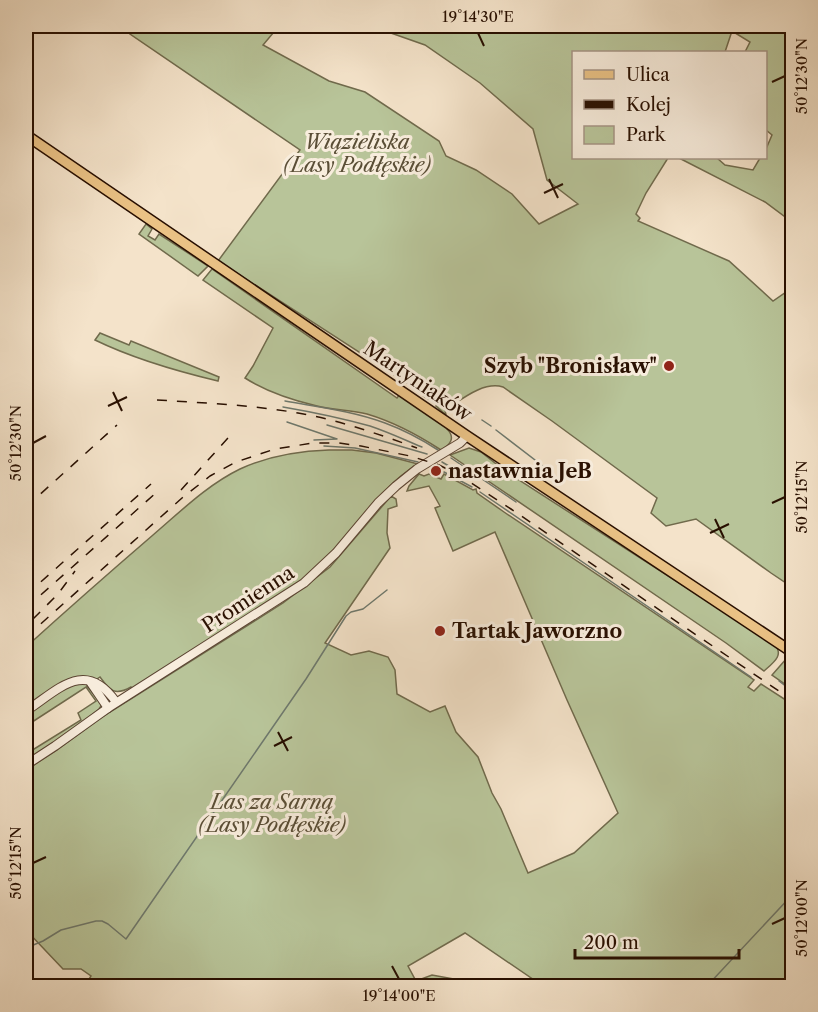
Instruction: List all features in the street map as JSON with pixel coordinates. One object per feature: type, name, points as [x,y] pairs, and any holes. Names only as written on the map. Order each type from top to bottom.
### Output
[{"type":"main road","name":"Martyniaków","points":[[26,135],[467,436],[792,652]]},
{"type":"street","name":"Promienna","points":[[26,765],[116,702],[304,583],[336,553],[378,503],[396,486],[467,436]]},
{"type":"street","points":[[26,711],[69,682],[78,679],[99,685],[116,702]]},
{"type":"street","points":[[90,681],[108,708]]},
{"type":"green space","name":"Wiązieliska (Lasy Podłęskie)","points":[[135,26],[279,26],[263,45],[329,81],[365,92],[439,141],[446,156],[476,170],[512,194],[539,224],[578,204],[547,180],[533,129],[480,83],[425,45],[371,26],[792,26],[792,222],[765,202],[681,159],[718,159],[725,165],[753,170],[759,159],[767,159],[767,147],[772,135],[767,131],[767,51],[746,51],[750,42],[732,31],[725,51],[572,51],[572,159],[667,159],[636,214],[640,218],[638,221],[729,261],[773,301],[792,288],[792,587],[696,519],[666,526],[651,513],[657,498],[503,387],[488,387],[472,392],[445,410],[446,415],[436,406],[437,404],[421,392],[218,261],[300,150],[130,34]]},
{"type":"green space","points":[[146,224],[152,229],[148,236],[155,240],[159,234],[208,266],[198,276],[139,234]]},
{"type":"green space","points":[[212,269],[397,398],[400,394],[448,427],[451,435],[449,444],[441,450],[406,429],[377,417],[298,401],[245,378],[273,328],[203,280]]},
{"type":"green space","points":[[100,333],[129,345],[131,341],[219,377],[218,381],[171,369],[125,353],[95,340]]},
{"type":"green space","points":[[469,448],[481,452],[505,471],[774,644],[778,652],[776,659],[764,671],[450,455]]},
{"type":"green space","points":[[329,450],[376,453],[418,464],[396,481],[335,549],[298,583],[132,689],[131,687],[113,691],[100,677],[87,686],[101,703],[99,709],[71,732],[26,762],[26,754],[81,720],[78,713],[96,701],[86,687],[26,726],[26,647],[184,508],[228,475],[272,458]]},
{"type":"green space","name":"Las za Sarną (Lasy Podłęskie)","points":[[419,474],[424,476],[429,474],[441,479],[444,474],[473,490],[476,489],[477,493],[504,512],[754,680],[748,687],[754,691],[761,684],[792,704],[792,986],[543,986],[465,933],[408,966],[416,981],[432,975],[492,986],[85,986],[91,976],[81,969],[63,969],[26,930],[26,770],[102,717],[283,603],[330,567],[391,496],[396,499],[397,506],[388,509],[387,533],[390,548],[325,643],[351,655],[369,651],[388,657],[395,670],[397,694],[430,712],[445,706],[456,732],[478,757],[528,873],[574,853],[618,813],[495,532],[453,551],[435,508],[440,506],[429,486],[407,491]]},
{"type":"green space","points":[[791,657],[792,689],[772,675],[787,658]]},
{"type":"waterway","points":[[285,401],[361,415],[406,432],[438,450]]},
{"type":"waterway","points":[[283,407],[370,426],[422,447]]},
{"type":"waterway","points":[[482,420],[491,426]]},
{"type":"waterway","points":[[287,422],[337,439],[314,440]]},
{"type":"waterway","points":[[327,425],[427,454]]},
{"type":"waterway","points":[[496,430],[552,473]]},
{"type":"waterway","points":[[324,446],[355,448],[418,462]]},
{"type":"waterway","points":[[451,458],[516,502]]},
{"type":"waterway","points":[[442,462],[464,475]]},
{"type":"waterway","points":[[444,472],[472,487]]},
{"type":"waterway","points":[[480,492],[751,677]]},
{"type":"waterway","points":[[26,948],[61,930],[96,921],[108,924],[126,939],[306,679],[346,616],[363,609],[387,590]]},
{"type":"waterway","points":[[779,681],[792,691]]},
{"type":"waterway","points":[[707,986],[792,895]]},
{"type":"railway","points":[[157,400],[246,406],[298,413],[343,423],[417,448]]},
{"type":"railway","points":[[26,507],[117,425]]},
{"type":"railway","points":[[181,490],[228,438]]},
{"type":"railway","points":[[26,637],[182,498],[210,476],[236,462],[275,449],[313,443],[339,443],[410,456],[439,465],[459,475],[792,700]]},
{"type":"railway","points":[[26,595],[151,484]]},
{"type":"railway","points":[[26,608],[157,492]]},
{"type":"railway","points":[[33,619],[58,594],[75,571]]},
{"type":"place","name":"Szyb \"Bronisław\"","points":[[669,366]]},
{"type":"place","name":"nastawnia JeB","points":[[436,471]]},
{"type":"place","name":"Tartak Jaworzno","points":[[440,631]]}]
